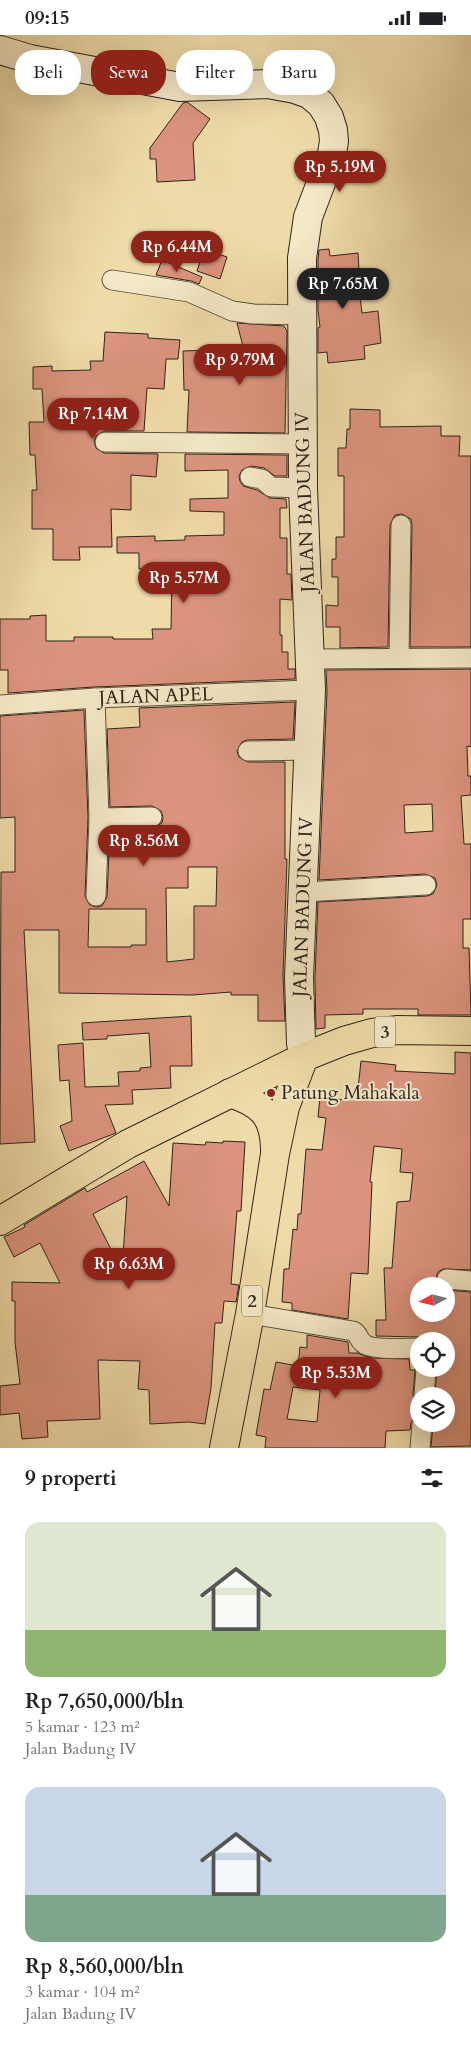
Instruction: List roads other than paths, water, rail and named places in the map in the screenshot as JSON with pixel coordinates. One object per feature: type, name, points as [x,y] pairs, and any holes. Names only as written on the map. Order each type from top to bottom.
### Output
[{"type":"highway","name":"3","points":[[230,1093],[304,1057],[344,1041],[372,1033],[398,1030],[471,1031]]},
{"type":"highway","points":[[275,1154],[285,1107],[304,1057]]},
{"type":"highway","points":[[0,1221],[128,1144],[230,1093]]},
{"type":"highway","name":"2","points":[[224,1448],[250,1314],[275,1154],[274,1133],[266,1114],[250,1100],[230,1093]]},
{"type":"street","name":"JALAN BADUNG IV","points":[[0,50],[30,59],[180,87],[268,85],[296,89],[309,94],[321,104],[329,117],[334,141],[332,154],[308,217],[302,258],[303,488],[311,690],[299,995],[301,1043],[304,1057]]},
{"type":"street","points":[[112,280],[189,292],[232,311],[253,314],[302,315]]},
{"type":"street","points":[[105,442],[303,443]]},
{"type":"street","points":[[250,477],[262,479],[271,487],[303,488]]},
{"type":"street","points":[[399,658],[401,525]]},
{"type":"street","points":[[310,659],[471,658]]},
{"type":"street","name":"JALAN APEL","points":[[0,705],[95,698],[311,690]]},
{"type":"street","points":[[95,698],[100,818],[96,896]]},
{"type":"street","points":[[248,751],[309,750]]},
{"type":"street","points":[[100,818],[152,817]]},
{"type":"street","points":[[304,892],[426,885]]},
{"type":"street","points":[[455,1280],[471,1281]]},
{"type":"street","points":[[250,1314],[353,1331],[358,1335],[363,1344],[372,1347],[410,1349]]},
{"type":"street","points":[[420,1448],[421,1432]]},
{"type":"place","name":"Patung Mahakala","points":[[271,1093]]}]
